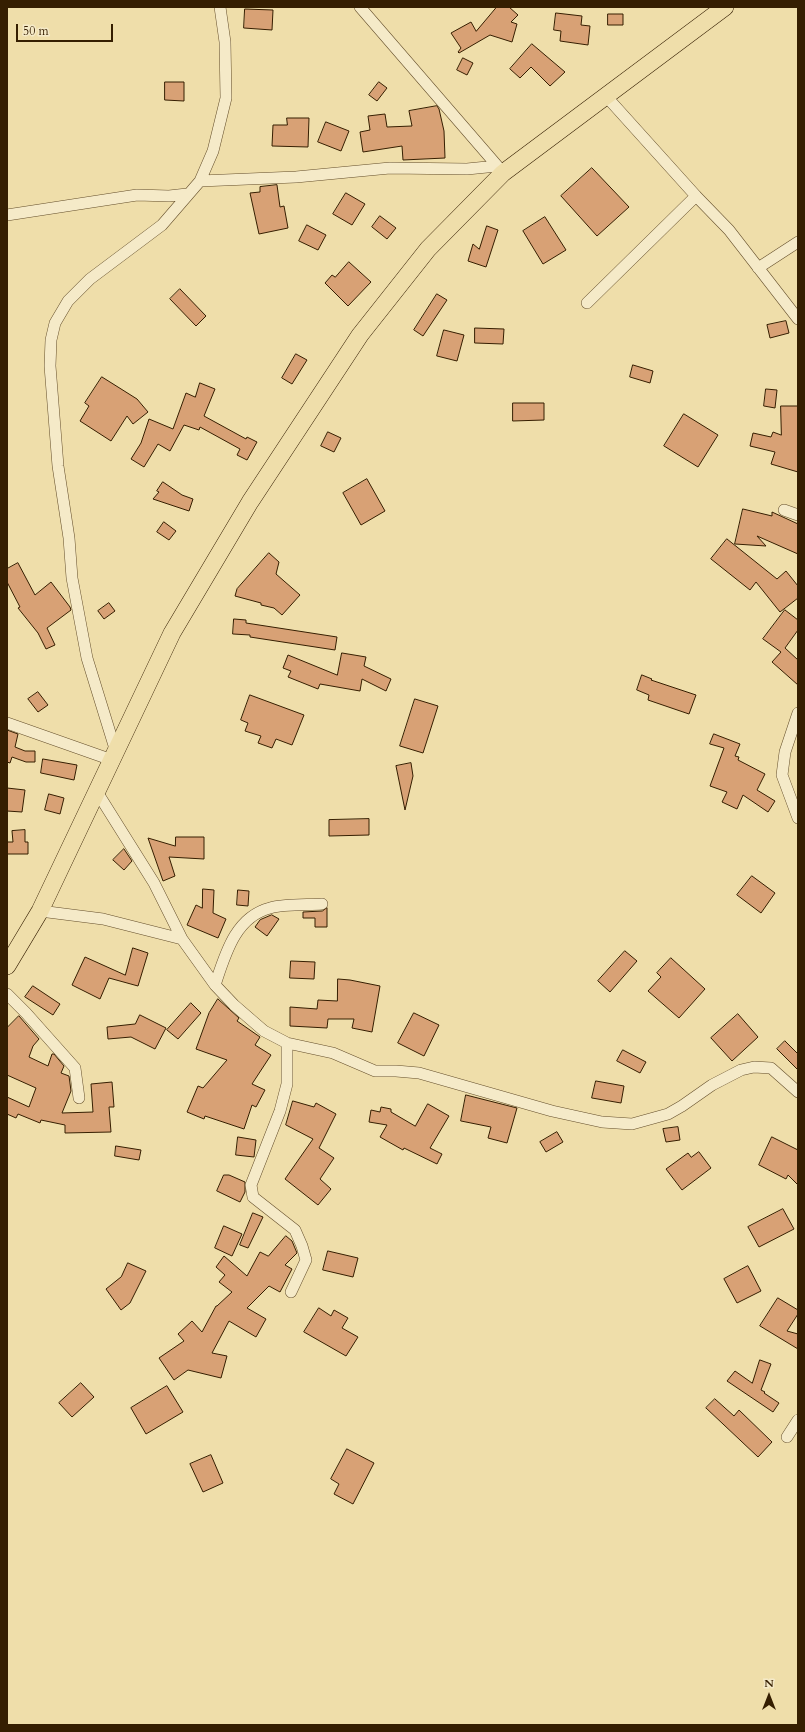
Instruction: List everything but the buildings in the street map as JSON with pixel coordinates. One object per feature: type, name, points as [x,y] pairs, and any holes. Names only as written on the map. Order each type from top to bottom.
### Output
[{"type":"main road","points":[[7,966],[40,911],[172,633],[250,502],[360,335],[428,249],[500,169],[605,95],[725,7]]},
{"type":"street","points":[[114,756],[87,658],[72,578],[69,538],[56,443],[50,366],[50,340],[55,323],[68,301],[90,279],[162,224],[200,181],[213,151],[226,98],[225,42],[220,7]]},
{"type":"street","points":[[365,9],[500,169]]},
{"type":"street","points":[[605,95],[696,196],[729,230],[798,318]]},
{"type":"street","points":[[200,181],[296,177],[390,168],[500,169]]},
{"type":"street","points":[[7,215],[137,195],[169,196],[187,194]]},
{"type":"street","points":[[587,303],[696,196]]},
{"type":"street","points":[[758,268],[798,242]]},
{"type":"street","points":[[784,510],[798,514]]},
{"type":"street","points":[[798,713],[784,752],[782,775],[798,818]]},
{"type":"street","points":[[7,722],[114,756]]},
{"type":"street","points":[[97,792],[154,883],[182,939],[215,985],[234,1005],[264,1031],[287,1043],[333,1053],[375,1072],[396,1071],[419,1073],[552,1111],[602,1122],[632,1124],[668,1114],[712,1085],[741,1070],[754,1067],[771,1068],[798,1092]]},
{"type":"street","points":[[215,985],[236,932],[255,914],[270,908],[322,904]]},
{"type":"street","points":[[40,911],[103,919],[182,939]]},
{"type":"street","points":[[7,994],[75,1068],[79,1098]]},
{"type":"street","points":[[287,1043],[287,1084],[280,1111],[251,1185],[253,1197],[295,1230],[302,1246],[306,1260],[291,1292]]},
{"type":"street","points":[[787,1437],[798,1420]]}]
